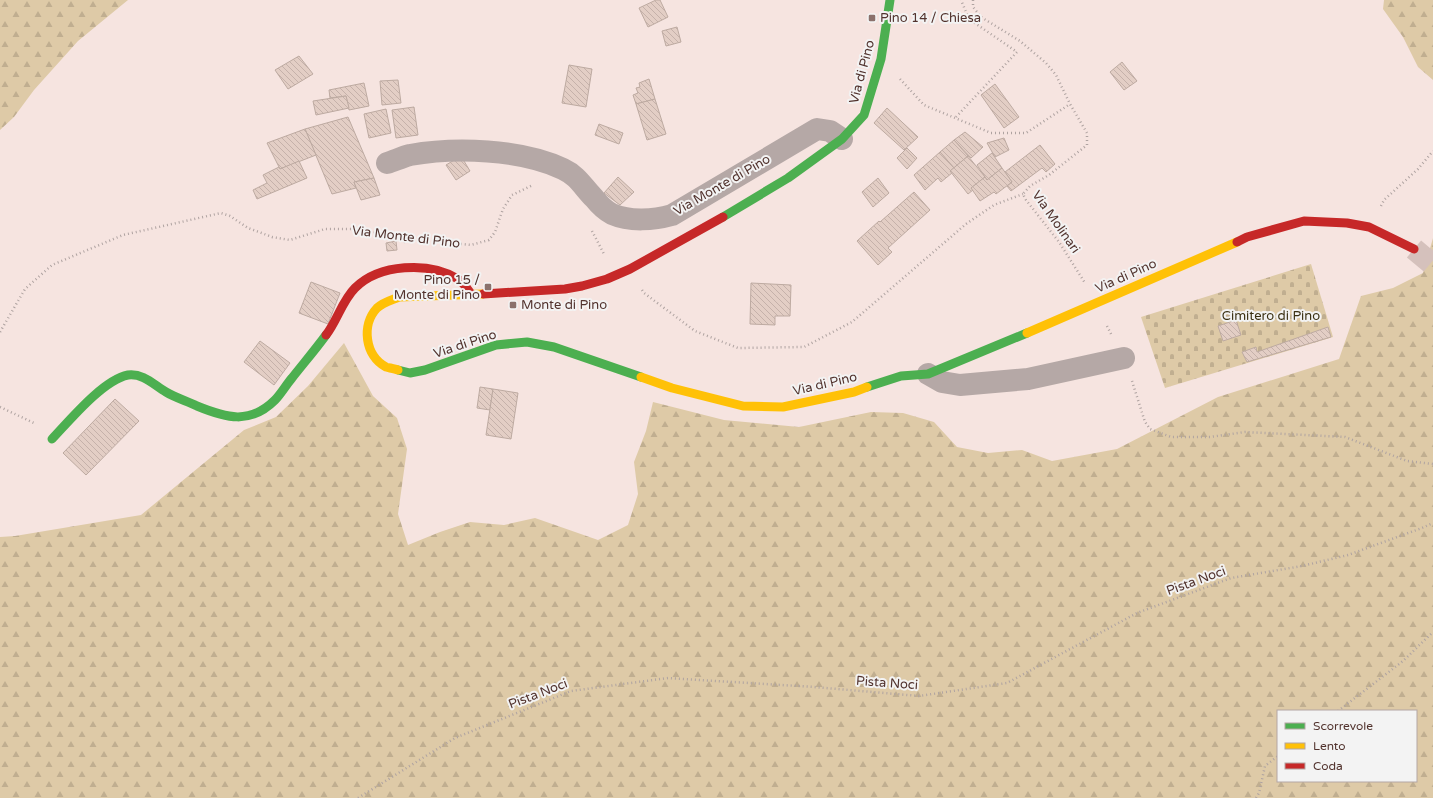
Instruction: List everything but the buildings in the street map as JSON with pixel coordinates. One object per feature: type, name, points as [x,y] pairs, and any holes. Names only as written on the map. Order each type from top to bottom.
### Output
[{"type":"street","name":"Via di Pino","points":[[890,0],[881,59],[864,115],[842,140],[788,178],[710,225],[630,269],[607,279],[582,286],[550,290],[472,295],[399,297],[388,300],[378,307],[370,317],[367,328],[367,340],[370,350],[377,360],[387,367],[410,373],[425,370],[496,345],[527,342],[554,347],[679,390],[743,406],[783,408],[854,392],[901,376],[928,374],[1075,313],[1247,237],[1304,221],[1347,223],[1369,228],[1414,249]]},
{"type":"street","name":"Via Monte di Pino","points":[[387,163],[408,156],[451,150],[499,153],[539,159],[576,177],[594,198],[612,213],[630,218],[657,219],[672,215],[817,130],[830,131],[842,140]]},
{"type":"street","points":[[52,439],[107,386],[121,377],[131,374],[141,376],[172,396],[235,419],[247,417],[268,408],[332,327],[347,298],[356,286],[379,272],[410,267],[426,269],[456,278],[472,295]]},
{"type":"street","points":[[928,374],[942,382],[960,385],[1028,379],[1124,358]]},
{"type":"path","points":[[956,117],[1017,52],[969,19],[961,0]]},
{"type":"path","name":"Via Molinari","points":[[973,0],[973,7],[981,17],[1020,41],[1046,63],[1056,75],[1070,104],[1088,133],[1088,145],[1049,175],[1030,186],[1023,194],[1026,200],[1060,242],[1088,287]]},
{"type":"path","points":[[881,59],[924,105],[956,117],[991,133],[1026,132],[1070,104]]},
{"type":"path","points":[[1369,228],[1384,200],[1418,169],[1433,151]]},
{"type":"path","name":"Via Monte di Pino","points":[[0,332],[25,289],[52,265],[123,235],[221,213],[230,216],[248,228],[272,237],[290,240],[324,229],[358,229],[405,238],[472,244],[489,240],[495,232],[503,209],[512,195],[564,170]]},
{"type":"path","points":[[630,269],[644,293],[695,331],[738,348],[804,347],[852,322],[966,224],[994,205],[1023,194]]},
{"type":"path","points":[[594,198],[585,207],[585,218],[607,260]]},
{"type":"path","points":[[1124,358],[1145,422],[1150,429],[1171,437],[1210,437],[1245,432],[1345,437],[1407,461],[1433,464]]},
{"type":"path","points":[[0,407],[40,426],[59,432]]},
{"type":"path","name":"Pista Noci","points":[[358,798],[454,738],[571,691],[668,678],[814,687],[919,696],[1007,683],[1137,613],[1230,578],[1302,566],[1348,555],[1433,523]]},
{"type":"path","points":[[1339,710],[1403,661],[1433,632]]},
{"type":"path","points":[[1256,798],[1259,793],[1265,766],[1277,757]]},
{"type":"green space","points":[[0,0],[128,0],[78,41],[34,90],[14,117],[0,130]]},
{"type":"green space","points":[[1384,0],[1433,0],[1433,80],[1418,67],[1403,37],[1383,9]]},
{"type":"green space","points":[[1433,238],[1433,798],[0,798],[0,537],[15,536],[141,515],[244,430],[276,417],[308,386],[344,343],[373,396],[397,418],[407,449],[398,514],[408,545],[470,522],[504,525],[535,518],[598,540],[628,525],[638,494],[634,462],[646,431],[653,402],[724,420],[799,427],[871,412],[903,413],[934,422],[957,447],[988,453],[1022,450],[1052,461],[1117,449],[1218,397],[1339,359],[1361,296],[1393,288],[1423,273]]},
{"type":"green space","name":"Cimitero di Pino","points":[[1311,264],[1333,337],[1165,388],[1141,317]]},
{"type":"tunnel","points":[[1414,249],[1433,265]]},
{"type":"traffic: fast","points":[[723,217],[788,178],[842,139],[864,115],[881,59],[890,0]]},
{"type":"traffic: fast","points":[[867,387],[901,376],[928,374],[1027,333]]},
{"type":"traffic: fast","points":[[52,439],[98,392],[118,378],[128,375],[139,376],[174,396],[218,414],[238,417],[256,413],[266,408],[277,398],[326,335]]},
{"type":"traffic: fast","points":[[398,370],[410,373],[425,370],[496,345],[527,342],[554,347],[641,377]]},
{"type":"traffic: slow","points":[[1027,333],[1237,242]]},
{"type":"traffic: slow","points":[[398,370],[386,367],[379,362],[373,356],[370,348],[367,331],[372,315],[379,306],[399,297],[483,294]]},
{"type":"traffic: slow","points":[[641,377],[672,388],[743,406],[783,407],[854,392],[867,387]]},
{"type":"traffic: jam","points":[[483,294],[565,289],[607,279],[630,269],[723,217]]},
{"type":"traffic: jam","points":[[1237,242],[1247,237],[1304,221],[1347,223],[1369,227],[1414,249]]},
{"type":"traffic: jam","points":[[326,335],[350,293],[365,280],[390,270],[405,268],[433,269],[458,279],[472,295]]},
{"type":"place","name":"Pino 14 / Chiesa","points":[[872,18]]},
{"type":"place","name":"Pino 15 / Monte di Pino","points":[[488,287]]},
{"type":"place","name":"Monte di Pino","points":[[513,305]]}]
